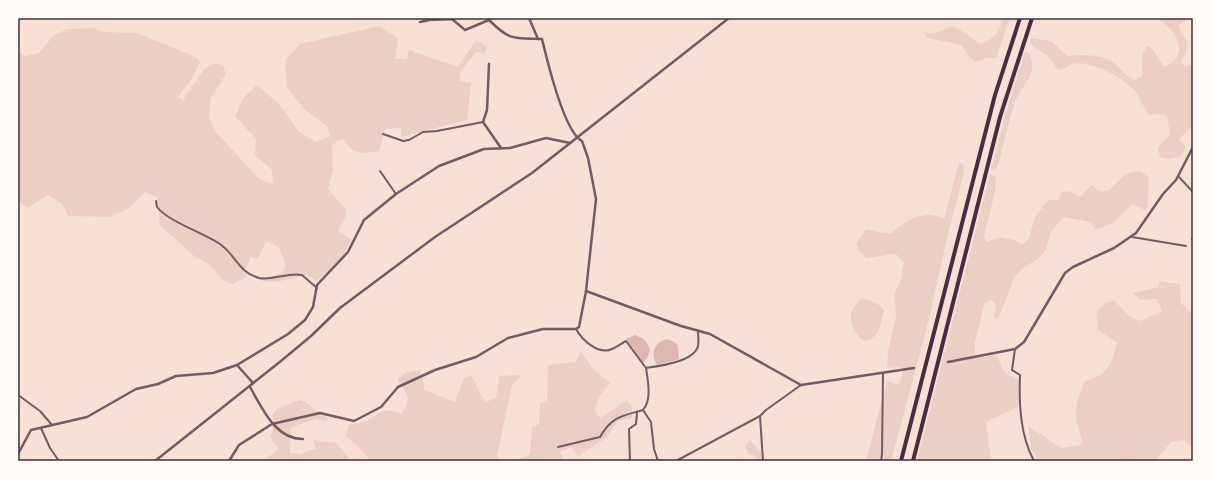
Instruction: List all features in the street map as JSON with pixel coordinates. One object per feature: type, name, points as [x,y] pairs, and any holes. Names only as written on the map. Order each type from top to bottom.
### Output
[{"type":"highway","points":[[901,461],[993,102],[1020,18]]},
{"type":"highway","points":[[913,461],[1000,117],[1032,18]]},
{"type":"street","points":[[529,18],[538,39]]},
{"type":"street","points":[[155,461],[250,387],[311,336],[346,303],[435,236],[532,172],[729,18]]},
{"type":"street","points":[[420,22],[452,19],[465,30],[489,20],[502,34],[512,38],[542,39],[550,73],[562,107],[576,138],[582,141],[588,158],[596,199],[586,291],[578,327],[576,329]]},
{"type":"street","points":[[483,122],[487,110],[488,64]]},
{"type":"street","points":[[383,134],[403,141],[409,140],[424,132],[483,122]]},
{"type":"street","points":[[483,122],[501,149]]},
{"type":"street","points":[[18,454],[31,430],[87,418],[136,389],[158,384],[176,376],[213,373],[237,365],[288,334],[305,320],[313,307],[316,288],[348,252],[364,220],[396,194],[439,166],[484,149],[510,148],[546,138],[570,143]]},
{"type":"street","points":[[948,362],[1015,349],[1024,342],[1065,273],[1132,237],[1178,176],[1193,147]]},
{"type":"street","points":[[380,171],[396,194]]},
{"type":"street","points":[[1178,176],[1193,192]]},
{"type":"street","points":[[156,201],[156,207],[164,215],[207,236],[222,246],[244,270],[260,278],[302,275],[316,288]]},
{"type":"street","points":[[1132,237],[1186,246]]},
{"type":"street","points":[[586,291],[681,326],[710,334],[801,385]]},
{"type":"street","points":[[230,461],[239,445],[272,424],[320,413],[354,422],[381,407],[398,387],[434,370],[476,357],[508,338],[544,329],[576,329]]},
{"type":"street","points":[[558,447],[600,437],[607,426],[617,417],[643,410],[646,406],[648,391],[646,368],[626,341],[613,349],[602,350],[593,347],[580,337],[576,329]]},
{"type":"street","points":[[646,368],[673,364],[691,355],[698,346],[698,330]]},
{"type":"street","points":[[1015,349],[1012,370],[1020,375],[1020,412],[1027,448],[1034,461]]},
{"type":"street","points":[[237,365],[253,383]]},
{"type":"street","points":[[676,461],[683,460],[760,416],[801,385],[914,368]]},
{"type":"street","points":[[881,461],[883,373]]},
{"type":"street","points":[[250,387],[272,424],[292,439],[302,439]]},
{"type":"street","points":[[18,395],[40,411],[52,426]]},
{"type":"street","points":[[643,410],[651,422],[654,449],[658,461]]},
{"type":"street","points":[[630,461],[629,429],[636,424],[637,412]]},
{"type":"street","points":[[760,416],[764,461]]},
{"type":"street","points":[[41,428],[50,448],[59,461]]},
{"type":"shaded area","points":[[1003,18],[1010,18],[996,58],[987,58],[976,62],[969,57],[962,45],[927,38],[923,32],[937,32],[951,26],[959,29],[973,40],[981,44],[996,34]]},
{"type":"shaded area","points":[[1157,18],[1188,18],[1179,25],[1180,30],[1188,44],[1185,56],[1181,61],[1185,67],[1193,64],[1193,125],[1179,139],[1186,147],[1180,157],[1169,159],[1160,157],[1158,148],[1170,134],[1167,116],[1160,114],[1150,115],[1135,91],[1124,81],[1107,71],[1088,64],[1080,63],[1073,64],[1059,70],[1048,57],[1030,44],[1031,38],[1051,41],[1067,56],[1085,55],[1104,58],[1114,63],[1127,75],[1136,80],[1142,76],[1142,56],[1143,52],[1149,46],[1164,67],[1173,62],[1177,56],[1179,49],[1175,36],[1164,23]]},
{"type":"shaded area","points":[[379,26],[398,38],[395,59],[407,59],[409,50],[458,67],[476,40],[487,46],[485,53],[476,52],[460,72],[460,81],[471,83],[467,120],[401,137],[401,128],[385,129],[379,151],[366,153],[353,151],[343,139],[338,140],[332,146],[333,170],[328,189],[346,210],[346,216],[338,231],[351,239],[349,245],[337,263],[316,281],[306,275],[278,281],[260,280],[282,273],[286,265],[279,248],[266,241],[258,259],[251,257],[244,272],[249,275],[233,284],[223,280],[210,265],[194,256],[160,225],[157,197],[145,192],[128,209],[110,217],[68,216],[62,204],[48,195],[27,208],[18,200],[18,52],[25,56],[39,53],[53,36],[67,29],[93,28],[105,32],[137,33],[196,57],[200,62],[192,78],[178,97],[183,100],[204,69],[215,63],[223,65],[226,74],[211,98],[209,118],[216,132],[259,179],[273,184],[272,170],[255,155],[256,139],[235,116],[244,97],[257,85],[279,104],[299,132],[316,142],[330,136],[327,126],[304,109],[287,87],[285,61],[300,44]]},
{"type":"shaded area","points":[[1025,52],[1030,54],[1032,62],[1031,74],[1015,102],[999,162],[997,167],[993,170],[991,169],[1008,106]]},
{"type":"shaded area","points":[[959,162],[963,164],[964,173],[949,230],[926,331],[891,461],[866,461],[887,381],[898,385],[903,375],[901,367],[887,368],[888,352],[896,316],[894,295],[901,280],[904,263],[896,254],[866,258],[860,252],[856,243],[866,229],[882,233],[891,233],[909,220],[916,217],[930,215],[944,219]]},
{"type":"shaded area","points":[[1139,171],[1149,177],[1147,211],[1132,204],[1113,223],[1095,230],[1091,222],[1063,217],[1051,232],[1046,250],[1040,257],[1022,269],[1014,277],[998,318],[994,318],[996,305],[994,301],[990,300],[984,304],[975,343],[975,355],[980,358],[994,355],[997,356],[1004,372],[1019,380],[1020,406],[986,422],[991,461],[917,461],[990,174],[996,177],[995,192],[984,236],[986,242],[1000,237],[1014,240],[1022,245],[1029,238],[1035,217],[1048,200],[1058,200],[1062,192],[1068,191],[1080,197],[1091,185],[1100,191],[1108,191],[1126,174]]},
{"type":"shaded area","points":[[1160,281],[1180,284],[1181,303],[1193,315],[1193,447],[1183,440],[1171,442],[1155,461],[1134,461],[1128,459],[1125,461],[1040,461],[1031,449],[1028,426],[1062,448],[1083,444],[1078,427],[1076,412],[1078,398],[1085,381],[1093,379],[1108,368],[1117,343],[1098,330],[1096,313],[1105,303],[1114,300],[1129,316],[1140,321],[1162,311],[1157,299],[1140,300],[1133,293],[1158,287]]},
{"type":"shaded area","points":[[861,299],[874,302],[880,305],[884,310],[878,331],[872,338],[867,340],[862,340],[854,330],[851,319],[853,309]]},
{"type":"shaded area","points":[[635,335],[644,339],[650,351],[648,357],[643,363],[626,339]]},
{"type":"shaded area","points":[[667,339],[675,342],[678,346],[679,359],[657,365],[654,357],[654,349],[659,343]]},
{"type":"shaded area","points":[[581,351],[594,370],[610,383],[600,396],[594,410],[600,418],[627,400],[632,406],[632,418],[618,421],[606,438],[578,456],[571,447],[560,452],[564,461],[505,461],[519,459],[530,454],[532,427],[539,424],[540,404],[547,400],[548,365],[576,362]]},
{"type":"shaded area","points":[[420,370],[424,390],[455,402],[464,378],[471,376],[481,396],[486,402],[496,398],[499,376],[522,375],[512,385],[497,456],[501,461],[371,461],[356,444],[345,436],[349,425],[363,422],[382,412],[390,411],[401,414],[405,409],[408,400],[404,389],[397,380],[405,373]]},
{"type":"shaded area","points":[[299,400],[307,403],[320,414],[328,418],[327,421],[316,419],[291,427],[290,453],[303,454],[303,452],[316,449],[313,440],[336,443],[351,461],[263,461],[279,449],[270,437],[273,432],[273,414],[277,409]]},
{"type":"shaded area","points":[[750,440],[767,461],[757,461],[754,455],[749,455],[745,446]]}]
